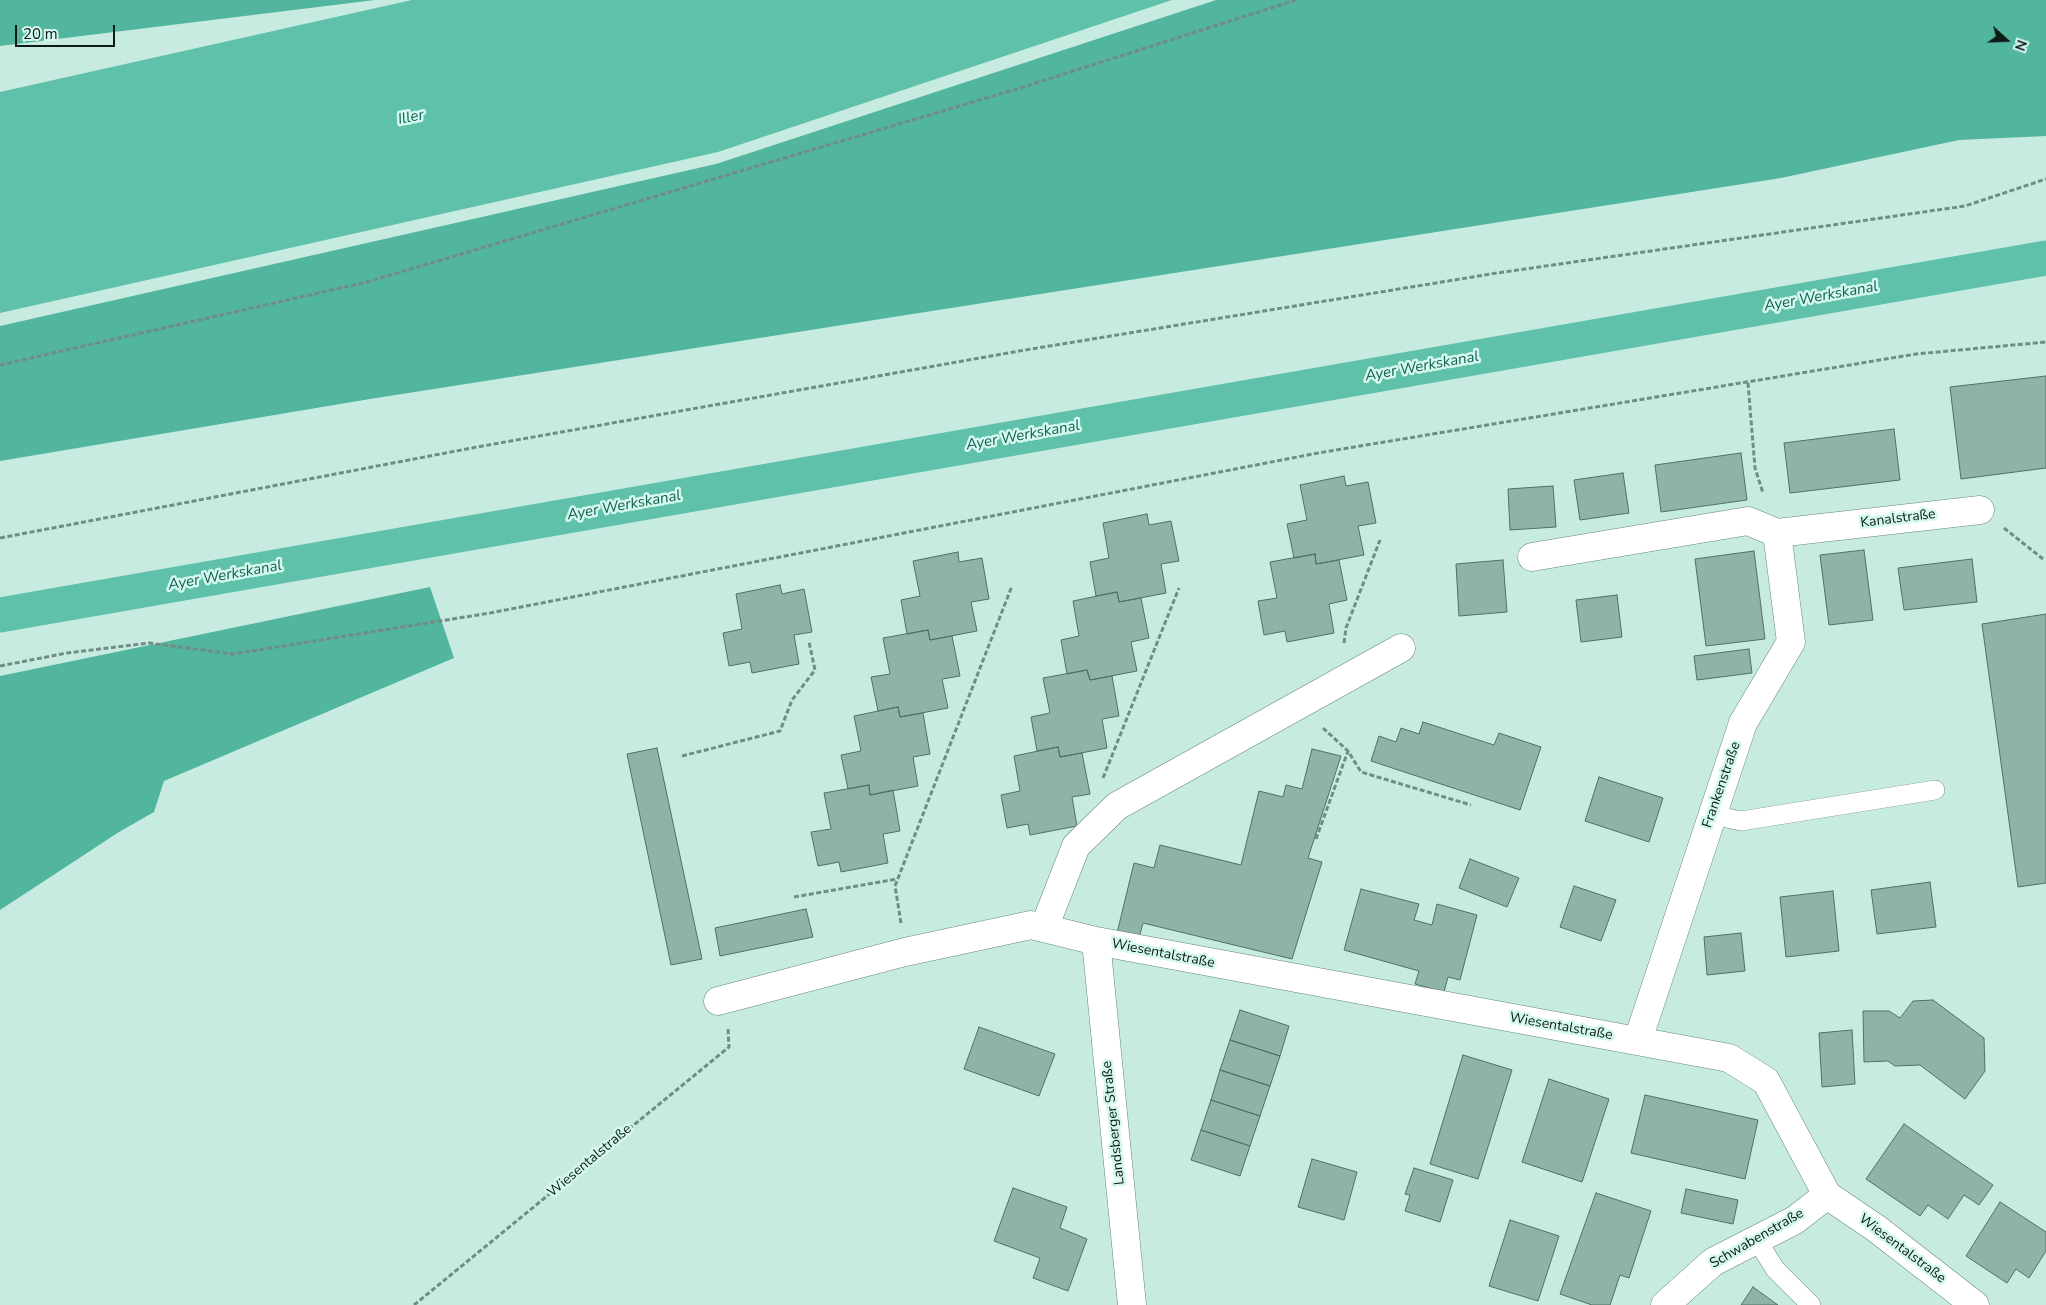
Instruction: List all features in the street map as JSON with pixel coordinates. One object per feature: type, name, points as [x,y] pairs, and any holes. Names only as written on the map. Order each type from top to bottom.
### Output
[{"type":"street","name":"Kanalstraße","points":[[1776,533],[1980,510]]},
{"type":"street","points":[[1532,557],[1748,521],[1776,533]]},
{"type":"street","name":"Frankenstraße","points":[[1638,1040],[1743,723],[1790,642],[1776,533]]},
{"type":"street","points":[[1044,928],[1076,846],[1118,806],[1401,648]]},
{"type":"street","name":"Wiesentalstraße","points":[[722,1000],[905,952],[1031,925],[1096,941],[1729,1058],[1766,1081],[1827,1195],[1877,1229],[1975,1305]]},
{"type":"street","name":"Landsberger Straße","points":[[1096,941],[1132,1305]]},
{"type":"street","name":"Schwabenstraße","points":[[1665,1305],[1714,1262],[1795,1220],[1827,1195]]},
{"type":"lane","points":[[1712,815],[1741,821],[1936,790]]},
{"type":"lane","points":[[1757,1240],[1774,1269],[1810,1305]]},
{"type":"path","points":[[0,365],[367,282],[1020,88],[1296,0]]},
{"type":"path","points":[[0,538],[476,447],[1025,350],[1496,273],[1965,206],[2046,178]]},
{"type":"path","points":[[0,666],[67,653],[149,643],[233,654],[252,651],[490,612],[1318,453],[1916,354],[2046,342]]},
{"type":"path","points":[[1748,383],[1755,468],[1776,533]]},
{"type":"path","points":[[1980,510],[2043,559]]},
{"type":"path","points":[[1340,682],[1346,628],[1380,540]]},
{"type":"path","points":[[905,952],[895,886],[897,879],[1012,586]]},
{"type":"path","points":[[1102,781],[1180,588]]},
{"type":"path","points":[[682,756],[780,731],[792,700],[815,670],[809,642]]},
{"type":"path","points":[[1298,705],[1348,751],[1361,772],[1472,805]]},
{"type":"path","points":[[1316,839],[1348,751]]},
{"type":"path","points":[[794,897],[897,879]]},
{"type":"path","name":"Wiesentalstraße","points":[[414,1305],[729,1047],[722,1000]]},
{"type":"shaded area","points":[[0,0],[375,0],[0,46]]},
{"type":"shaded area","points":[[1216,0],[2046,0],[2046,136],[1959,140],[1781,178],[370,399],[0,461],[0,326],[716,164]]},
{"type":"shaded area","points":[[430,587],[454,658],[164,781],[154,812],[119,832],[0,910],[0,676]]},
{"type":"water","name":"Iller","points":[[412,0],[1172,0],[718,152],[0,313],[0,92]]},
{"type":"building","points":[[2046,376],[2046,468],[1961,479],[1950,387]]},
{"type":"building","points":[[1894,429],[1900,480],[1790,493],[1784,443]]},
{"type":"building","points":[[1741,453],[1747,500],[1661,512],[1655,465]]},
{"type":"building","points":[[1623,473],[1629,513],[1580,520],[1574,480]]},
{"type":"building","points":[[1344,476],[1346,486],[1368,482],[1376,523],[1358,526],[1364,555],[1316,564],[1315,554],[1294,558],[1287,524],[1307,520],[1300,485]]},
{"type":"building","points":[[1553,486],[1556,527],[1510,530],[1508,489]]},
{"type":"building","points":[[1147,514],[1149,525],[1171,521],[1179,561],[1161,564],[1166,593],[1119,602],[1117,592],[1096,596],[1090,562],[1109,558],[1103,523]]},
{"type":"building","points":[[1864,550],[1873,620],[1829,625],[1820,555]]},
{"type":"building","points":[[1754,551],[1765,639],[1706,646],[1695,559]]},
{"type":"building","points":[[958,552],[959,562],[982,558],[989,599],[971,602],[977,631],[930,640],[928,630],[907,634],[901,600],[920,596],[913,561]]},
{"type":"building","points":[[1315,554],[1316,564],[1339,560],[1347,600],[1329,604],[1334,633],[1287,642],[1285,631],[1264,635],[1258,601],[1277,598],[1270,562]]},
{"type":"building","points":[[1972,559],[1977,602],[1904,610],[1898,568]]},
{"type":"building","points":[[1503,560],[1507,612],[1459,616],[1456,564]]},
{"type":"building","points":[[780,585],[782,594],[804,589],[812,632],[794,635],[799,664],[752,673],[750,662],[729,666],[723,633],[742,629],[736,594]]},
{"type":"building","points":[[1117,592],[1119,602],[1141,598],[1149,638],[1131,642],[1137,671],[1090,680],[1087,670],[1067,674],[1061,640],[1079,636],[1073,601]]},
{"type":"building","points":[[1617,595],[1622,637],[1581,642],[1576,600]]},
{"type":"building","points":[[2046,614],[2046,883],[2018,887],[1982,624]]},
{"type":"building","points":[[928,630],[930,640],[952,636],[960,676],[942,679],[948,708],[900,717],[898,707],[878,711],[871,677],[890,674],[883,638]]},
{"type":"building","points":[[1749,649],[1752,673],[1697,680],[1694,656]]},
{"type":"building","points":[[1087,670],[1090,680],[1112,676],[1119,716],[1102,719],[1107,748],[1060,757],[1058,747],[1037,751],[1031,717],[1050,713],[1043,678]]},
{"type":"building","points":[[898,707],[900,717],[923,713],[930,754],[913,757],[918,786],[870,795],[869,785],[848,789],[841,755],[861,751],[854,716]]},
{"type":"building","points":[[1423,722],[1494,745],[1499,733],[1541,747],[1520,810],[1371,761],[1379,736],[1396,742],[1401,728],[1419,734]]},
{"type":"building","points":[[1058,747],[1060,757],[1082,753],[1090,794],[1072,797],[1077,826],[1030,835],[1028,824],[1007,828],[1001,795],[1020,791],[1014,756]]},
{"type":"building","points":[[657,748],[702,959],[671,965],[627,754]]},
{"type":"building","points":[[1312,749],[1341,756],[1308,858],[1322,862],[1292,959],[1143,923],[1139,938],[1117,933],[1134,863],[1154,868],[1160,845],[1241,865],[1259,791],[1283,797],[1286,785],[1302,789]]},
{"type":"building","points":[[1599,777],[1663,798],[1649,842],[1585,821]]},
{"type":"building","points":[[869,785],[870,795],[893,790],[900,831],[883,834],[888,863],[841,872],[839,862],[818,866],[811,832],[831,829],[824,793]]},
{"type":"building","points":[[1470,859],[1519,878],[1507,907],[1459,888]]},
{"type":"building","points":[[1930,882],[1936,927],[1877,934],[1871,890]]},
{"type":"building","points":[[1574,886],[1616,900],[1601,941],[1560,927]]},
{"type":"building","points":[[1361,889],[1419,904],[1414,920],[1432,925],[1437,904],[1477,915],[1460,980],[1448,977],[1444,992],[1415,984],[1419,971],[1344,950]]},
{"type":"building","points":[[1833,891],[1839,951],[1786,957],[1780,897]]},
{"type":"building","points":[[806,909],[813,937],[720,956],[715,928]]},
{"type":"building","points":[[1741,933],[1745,971],[1707,975],[1704,937]]},
{"type":"building","points":[[1933,1000],[1984,1038],[1985,1071],[1965,1099],[1920,1065],[1895,1066],[1888,1061],[1864,1062],[1863,1011],[1889,1011],[1900,1018],[1913,1001]]},
{"type":"building","points":[[1240,1010],[1289,1026],[1280,1056],[1230,1040]]},
{"type":"building","points":[[979,1027],[1055,1054],[1039,1096],[964,1069]]},
{"type":"building","points":[[1852,1030],[1855,1084],[1822,1087],[1819,1033]]},
{"type":"building","points":[[1230,1040],[1280,1056],[1270,1086],[1220,1070]]},
{"type":"building","points":[[1463,1055],[1512,1070],[1478,1179],[1430,1164]]},
{"type":"building","points":[[1220,1070],[1270,1086],[1260,1116],[1211,1100]]},
{"type":"building","points":[[1549,1079],[1609,1099],[1582,1182],[1522,1162]]},
{"type":"building","points":[[1645,1095],[1758,1120],[1745,1179],[1631,1153]]},
{"type":"building","points":[[1211,1100],[1260,1116],[1250,1146],[1201,1130]]},
{"type":"building","points":[[1904,1124],[1993,1185],[1979,1205],[1964,1195],[1948,1219],[1928,1205],[1920,1216],[1866,1179]]},
{"type":"building","points":[[1201,1130],[1250,1146],[1240,1176],[1191,1160]]},
{"type":"building","points":[[1312,1159],[1357,1172],[1344,1220],[1298,1207]]},
{"type":"building","points":[[1414,1168],[1453,1180],[1440,1222],[1405,1211],[1410,1195],[1405,1194]]},
{"type":"building","points":[[1013,1188],[1067,1207],[1060,1228],[1087,1239],[1068,1291],[1033,1278],[1040,1258],[994,1241]]},
{"type":"building","points":[[1686,1189],[1738,1200],[1733,1224],[1681,1213]]},
{"type":"building","points":[[1596,1193],[1651,1211],[1629,1278],[1620,1275],[1610,1305],[1592,1305],[1560,1294]]},
{"type":"building","points":[[2000,1202],[2046,1232],[2046,1251],[2029,1278],[2016,1269],[2007,1283],[1966,1256]]},
{"type":"building","points":[[1510,1220],[1559,1236],[1538,1301],[1489,1286]]},
{"type":"building","points":[[1753,1287],[1778,1305],[1741,1305]]},
{"type":"waterway","name":"Ayer Werkskanal","points":[[0,615],[2046,258]]}]
